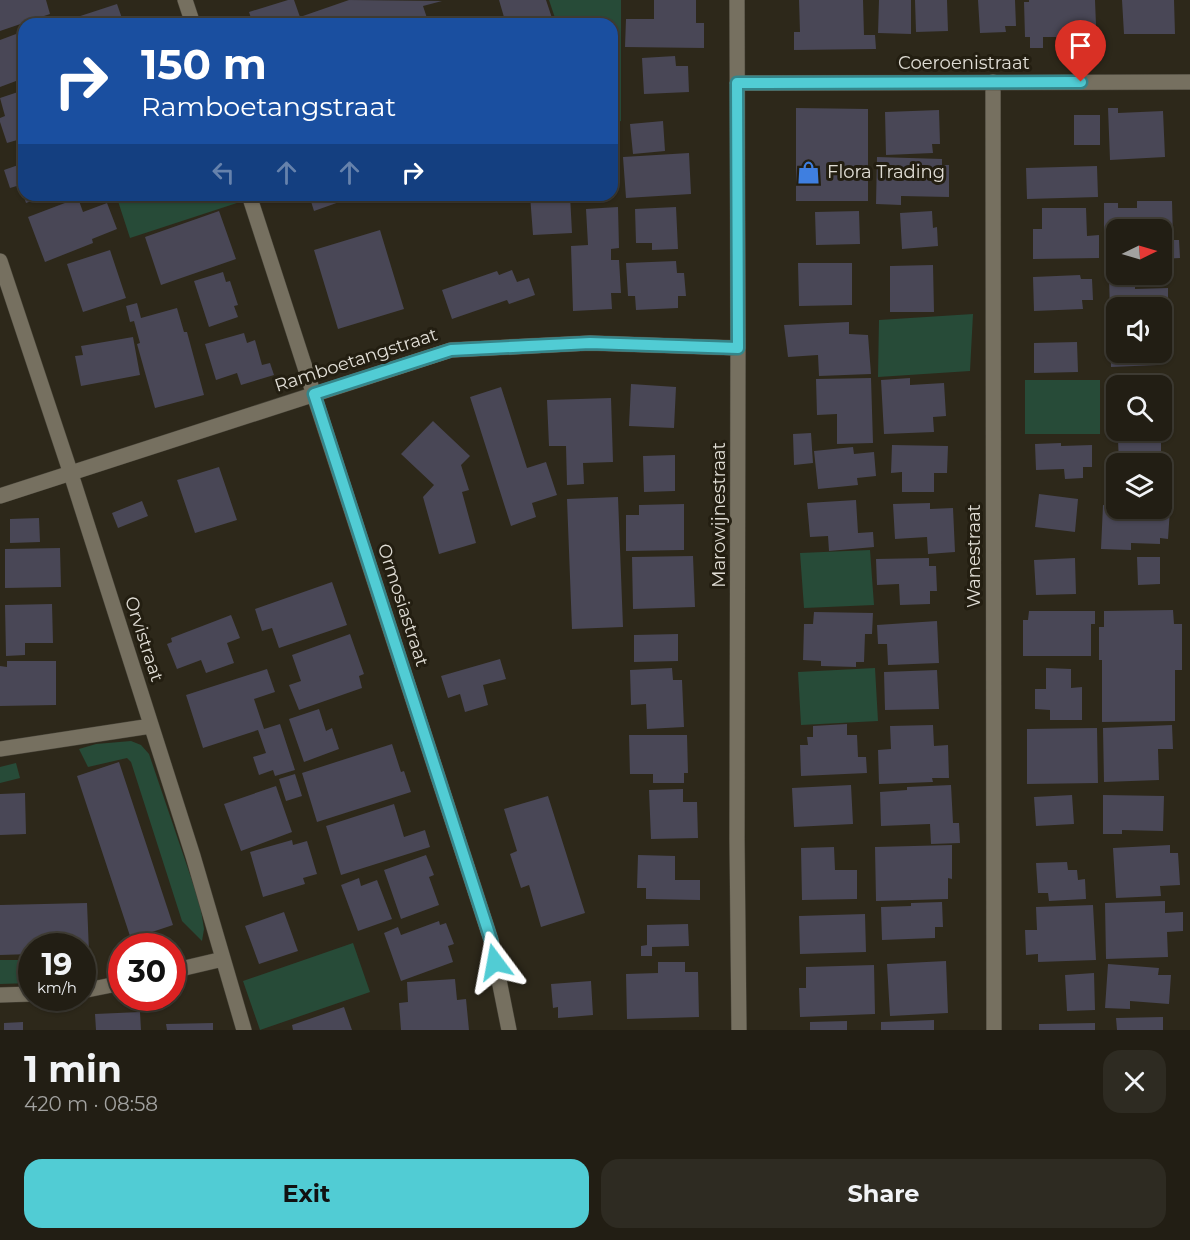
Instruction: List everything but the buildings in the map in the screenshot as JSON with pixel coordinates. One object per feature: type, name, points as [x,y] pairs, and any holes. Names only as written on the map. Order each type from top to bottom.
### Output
[{"type":"street","points":[[185,0],[191,18]]},
{"type":"street","name":"Marowijnestraat","points":[[737,0],[739,1030]]},
{"type":"street","name":"Wanestraat","points":[[993,82],[994,1030]]},
{"type":"street","name":"Coeroenistraat","points":[[737,83],[1190,82]]},
{"type":"street","name":"Ormosiastraat","points":[[251,201],[491,940],[509,1030]]},
{"type":"street","name":"Orvistraat","points":[[0,261],[71,474],[193,856],[244,1030]]},
{"type":"street","name":"Ramboetangstraat","points":[[0,496],[451,350],[590,343],[738,348]]},
{"type":"street","points":[[0,749],[151,726]]},
{"type":"street","points":[[186,968],[223,959]]},
{"type":"street","points":[[0,994],[18,993]]},
{"type":"green space","points":[[549,0],[621,0],[621,121],[618,122],[618,18],[555,18]]},
{"type":"green space","points":[[118,201],[240,201],[240,202],[130,238]]},
{"type":"green space","points":[[973,314],[970,371],[878,377],[879,320]]},
{"type":"green space","points":[[1025,380],[1100,380],[1100,434],[1025,434]]},
{"type":"green space","points":[[870,550],[874,605],[804,608],[800,553]]},
{"type":"green space","points":[[875,668],[878,721],[801,725],[798,672]]},
{"type":"green space","points":[[131,741],[141,745],[149,754],[200,904],[204,929],[202,941],[182,921],[131,762],[127,758],[88,767],[79,749],[96,744]]},
{"type":"green space","points":[[16,763],[20,778],[0,783],[0,767]]},
{"type":"green space","points":[[353,943],[370,992],[260,1030],[243,981]]},
{"type":"green space","points":[[0,960],[18,960],[18,983],[0,984]]},
{"type":"place","name":"Flora Trading","points":[[809,172]]},
{"type":"route","points":[[495,962],[491,940],[314,394],[451,350],[590,343],[738,348],[737,83],[1081,82]]}]
